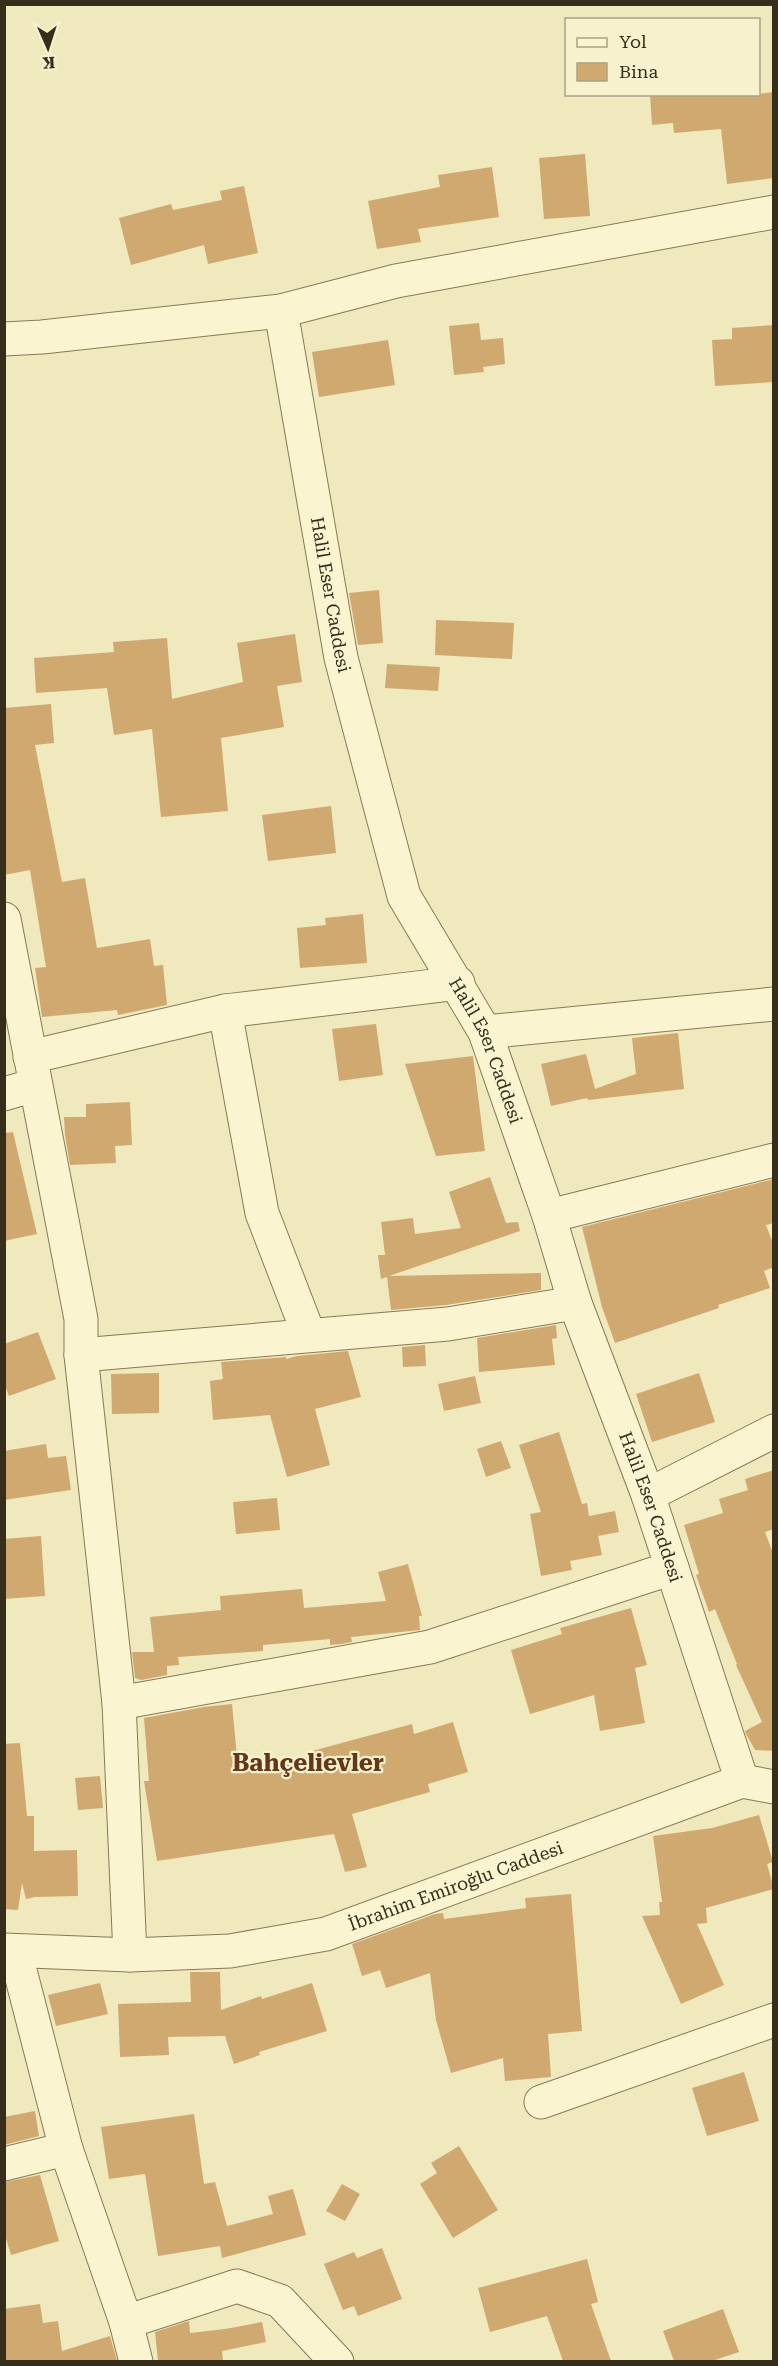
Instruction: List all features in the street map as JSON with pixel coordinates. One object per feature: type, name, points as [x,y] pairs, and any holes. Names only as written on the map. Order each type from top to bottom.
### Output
[{"type":"street","points":[[4,339],[42,337],[281,311],[396,281],[774,212]]},
{"type":"street","name":"Halil Eser Caddesi","points":[[281,311],[341,658],[404,896],[458,983],[485,1032],[549,1216],[575,1304],[648,1495],[672,1568],[764,1789]]},
{"type":"street","points":[[4,919],[81,1319],[81,1355],[119,1703],[130,1955]]},
{"type":"street","points":[[4,1094],[33,1071],[225,1011],[458,983]]},
{"type":"street","points":[[485,1032],[774,1004]]},
{"type":"street","points":[[225,1011],[262,1214],[309,1335]]},
{"type":"street","points":[[549,1216],[774,1160]]},
{"type":"street","points":[[81,1355],[448,1324],[575,1304]]},
{"type":"street","points":[[648,1495],[774,1431]]},
{"type":"street","points":[[119,1703],[430,1647],[672,1568]]},
{"type":"street","name":"İbrahim Emiroğlu Caddesi","points":[[10,1951],[130,1955],[230,1951],[326,1935],[764,1789]]},
{"type":"street","points":[[10,1951],[66,2149],[126,2322],[136,2361]]},
{"type":"street","points":[[541,2102],[772,2025]]},
{"type":"street","points":[[4,2164],[66,2149]]},
{"type":"street","points":[[126,2322],[237,2286],[280,2301],[337,2361]]},
{"type":"building","points":[[774,92],[774,178],[727,184],[721,129],[674,133],[673,123],[652,125],[650,96],[760,96],[760,94]]},
{"type":"building","points":[[585,154],[590,216],[544,219],[539,158]]},
{"type":"building","points":[[492,167],[499,217],[418,229],[421,242],[377,249],[368,201],[440,187],[438,175]]},
{"type":"building","points":[[244,186],[258,253],[208,264],[204,245],[131,265],[119,218],[171,204],[173,210],[222,200],[220,191]]},
{"type":"building","points":[[479,323],[481,340],[503,338],[505,364],[483,367],[484,372],[454,375],[449,326]]},
{"type":"building","points":[[774,325],[774,382],[715,386],[712,340],[732,339],[732,328]]},
{"type":"building","points":[[388,340],[395,385],[319,397],[312,352]]},
{"type":"building","points":[[379,590],[383,643],[358,645],[349,593]]},
{"type":"building","points":[[436,620],[514,623],[512,659],[435,655]]},
{"type":"building","points":[[295,634],[302,682],[277,686],[284,727],[221,738],[228,811],[161,817],[152,729],[114,735],[107,688],[36,693],[34,658],[114,652],[113,642],[167,638],[172,699],[243,682],[237,643]]},
{"type":"building","points":[[387,664],[440,667],[438,691],[385,688]]},
{"type":"building","points":[[51,704],[54,743],[35,745],[62,882],[85,878],[97,948],[150,939],[154,966],[163,965],[167,1005],[118,1015],[117,1010],[42,1017],[35,968],[46,967],[30,870],[4,875],[4,708]]},
{"type":"building","points":[[331,806],[336,853],[268,861],[262,815]]},
{"type":"building","points":[[363,914],[367,963],[300,968],[297,928],[326,925],[325,918]]},
{"type":"building","points":[[376,1024],[383,1075],[339,1081],[332,1029]]},
{"type":"building","points":[[678,1033],[684,1089],[588,1100],[587,1098],[551,1106],[541,1064],[586,1054],[595,1089],[636,1074],[632,1038]]},
{"type":"building","points":[[473,1056],[485,1151],[436,1156],[405,1064]]},
{"type":"building","points":[[130,1102],[132,1145],[115,1146],[116,1163],[70,1165],[64,1117],[86,1117],[86,1104]]},
{"type":"building","points":[[13,1132],[37,1234],[4,1241],[4,1133]]},
{"type":"building","points":[[490,1177],[506,1223],[518,1222],[520,1231],[389,1276],[541,1273],[541,1290],[446,1305],[391,1310],[387,1277],[381,1279],[378,1255],[385,1255],[381,1222],[413,1218],[415,1234],[461,1228],[449,1192]]},
{"type":"building","points":[[774,1179],[774,1223],[766,1225],[774,1246],[774,1267],[764,1271],[770,1288],[615,1343],[602,1307],[582,1227]]},
{"type":"building","points":[[556,1325],[557,1338],[552,1339],[555,1365],[479,1372],[477,1338]]},
{"type":"building","points":[[38,1332],[56,1379],[9,1396],[4,1383],[4,1344]]},
{"type":"building","points":[[425,1345],[426,1366],[403,1367],[402,1347]]},
{"type":"building","points":[[348,1351],[361,1397],[315,1409],[330,1465],[287,1477],[270,1415],[213,1420],[210,1381],[223,1379],[221,1362],[286,1357],[286,1359]]},
{"type":"building","points":[[159,1373],[159,1413],[112,1414],[111,1374]]},
{"type":"building","points":[[699,1373],[715,1422],[652,1442],[636,1394]]},
{"type":"building","points":[[475,1376],[481,1403],[444,1411],[438,1384]]},
{"type":"building","points":[[559,1432],[582,1504],[587,1503],[589,1516],[615,1511],[619,1532],[598,1536],[602,1555],[570,1561],[572,1570],[541,1576],[530,1514],[541,1512],[519,1445]]},
{"type":"building","points":[[501,1441],[511,1468],[486,1477],[477,1449]]},
{"type":"building","points":[[46,1444],[48,1458],[66,1456],[71,1490],[4,1500],[4,1451]]},
{"type":"building","points":[[774,1470],[774,1529],[765,1532],[774,1556],[774,1751],[755,1750],[746,1734],[745,1731],[762,1722],[736,1665],[715,1609],[709,1612],[696,1575],[699,1574],[684,1525],[723,1513],[719,1499],[748,1490],[745,1479]]},
{"type":"building","points":[[277,1498],[280,1530],[236,1534],[233,1502]]},
{"type":"building","points":[[41,1536],[45,1596],[4,1599],[4,1539]]},
{"type":"building","points":[[408,1564],[422,1616],[419,1616],[420,1630],[351,1637],[352,1642],[341,1644],[330,1645],[330,1639],[263,1645],[263,1651],[178,1657],[179,1665],[167,1666],[167,1675],[141,1680],[135,1678],[132,1652],[154,1652],[150,1617],[221,1610],[220,1596],[302,1589],[304,1608],[386,1601],[378,1572]]},
{"type":"building","points":[[631,1608],[647,1665],[635,1668],[645,1723],[600,1731],[594,1695],[530,1714],[511,1650],[562,1634],[560,1628]]},
{"type":"building","points":[[232,1704],[238,1767],[313,1756],[312,1751],[412,1724],[414,1734],[453,1722],[468,1772],[428,1784],[430,1792],[352,1814],[367,1867],[345,1872],[334,1834],[157,1861],[144,1781],[149,1781],[144,1718]]},
{"type":"building","points":[[20,1743],[27,1816],[34,1816],[34,1851],[77,1850],[78,1896],[26,1899],[22,1883],[18,1910],[4,1909],[4,1744]]},
{"type":"building","points":[[100,1776],[103,1808],[78,1810],[75,1778]]},
{"type":"building","points":[[759,1815],[773,1862],[767,1864],[774,1889],[706,1908],[707,1923],[697,1924],[724,1985],[681,2004],[642,1916],[660,1915],[659,1902],[662,1902],[653,1836],[712,1828]]},
{"type":"building","points":[[571,1894],[582,2031],[548,2034],[551,2077],[505,2081],[503,2058],[451,2073],[436,2020],[430,1973],[386,1988],[380,1970],[362,1976],[352,1944],[435,1914],[443,1913],[444,1919],[526,1908],[525,1898]]},
{"type":"building","points":[[190,1972],[220,1972],[221,2010],[261,1996],[262,1999],[312,1983],[327,2031],[259,2052],[260,2055],[234,2064],[225,2036],[168,2037],[169,2055],[120,2057],[118,2004],[191,2002]]},
{"type":"building","points":[[100,1983],[108,2014],[56,2026],[48,1995]]},
{"type":"building","points":[[744,2072],[759,2121],[707,2136],[692,2088]]},
{"type":"building","points":[[35,2111],[39,2136],[4,2145],[4,2117]]},
{"type":"building","points":[[194,2114],[204,2184],[215,2182],[227,2226],[273,2214],[268,2196],[293,2189],[306,2235],[222,2258],[220,2246],[158,2256],[145,2174],[109,2179],[101,2127]]},
{"type":"building","points":[[459,2146],[498,2210],[453,2238],[420,2184],[437,2173],[431,2163]]},
{"type":"building","points":[[40,2175],[59,2241],[11,2255],[4,2232],[4,2182]]},
{"type":"building","points":[[342,2184],[360,2194],[345,2221],[326,2211]]},
{"type":"building","points":[[382,2248],[402,2299],[358,2316],[354,2306],[343,2310],[324,2264],[354,2252],[357,2258]]},
{"type":"building","points":[[587,2259],[598,2302],[591,2304],[611,2361],[563,2361],[547,2316],[490,2332],[478,2288]]},
{"type":"building","points":[[40,2304],[43,2323],[58,2321],[62,2351],[110,2336],[117,2361],[4,2361],[4,2309]]},
{"type":"building","points":[[723,2309],[739,2352],[712,2361],[674,2361],[663,2331]]},
{"type":"building","points":[[189,2321],[190,2333],[262,2322],[266,2342],[222,2351],[223,2361],[158,2361],[155,2332]]},
{"type":"district","name":"Bahçelievler","points":[[308,1763]]}]
